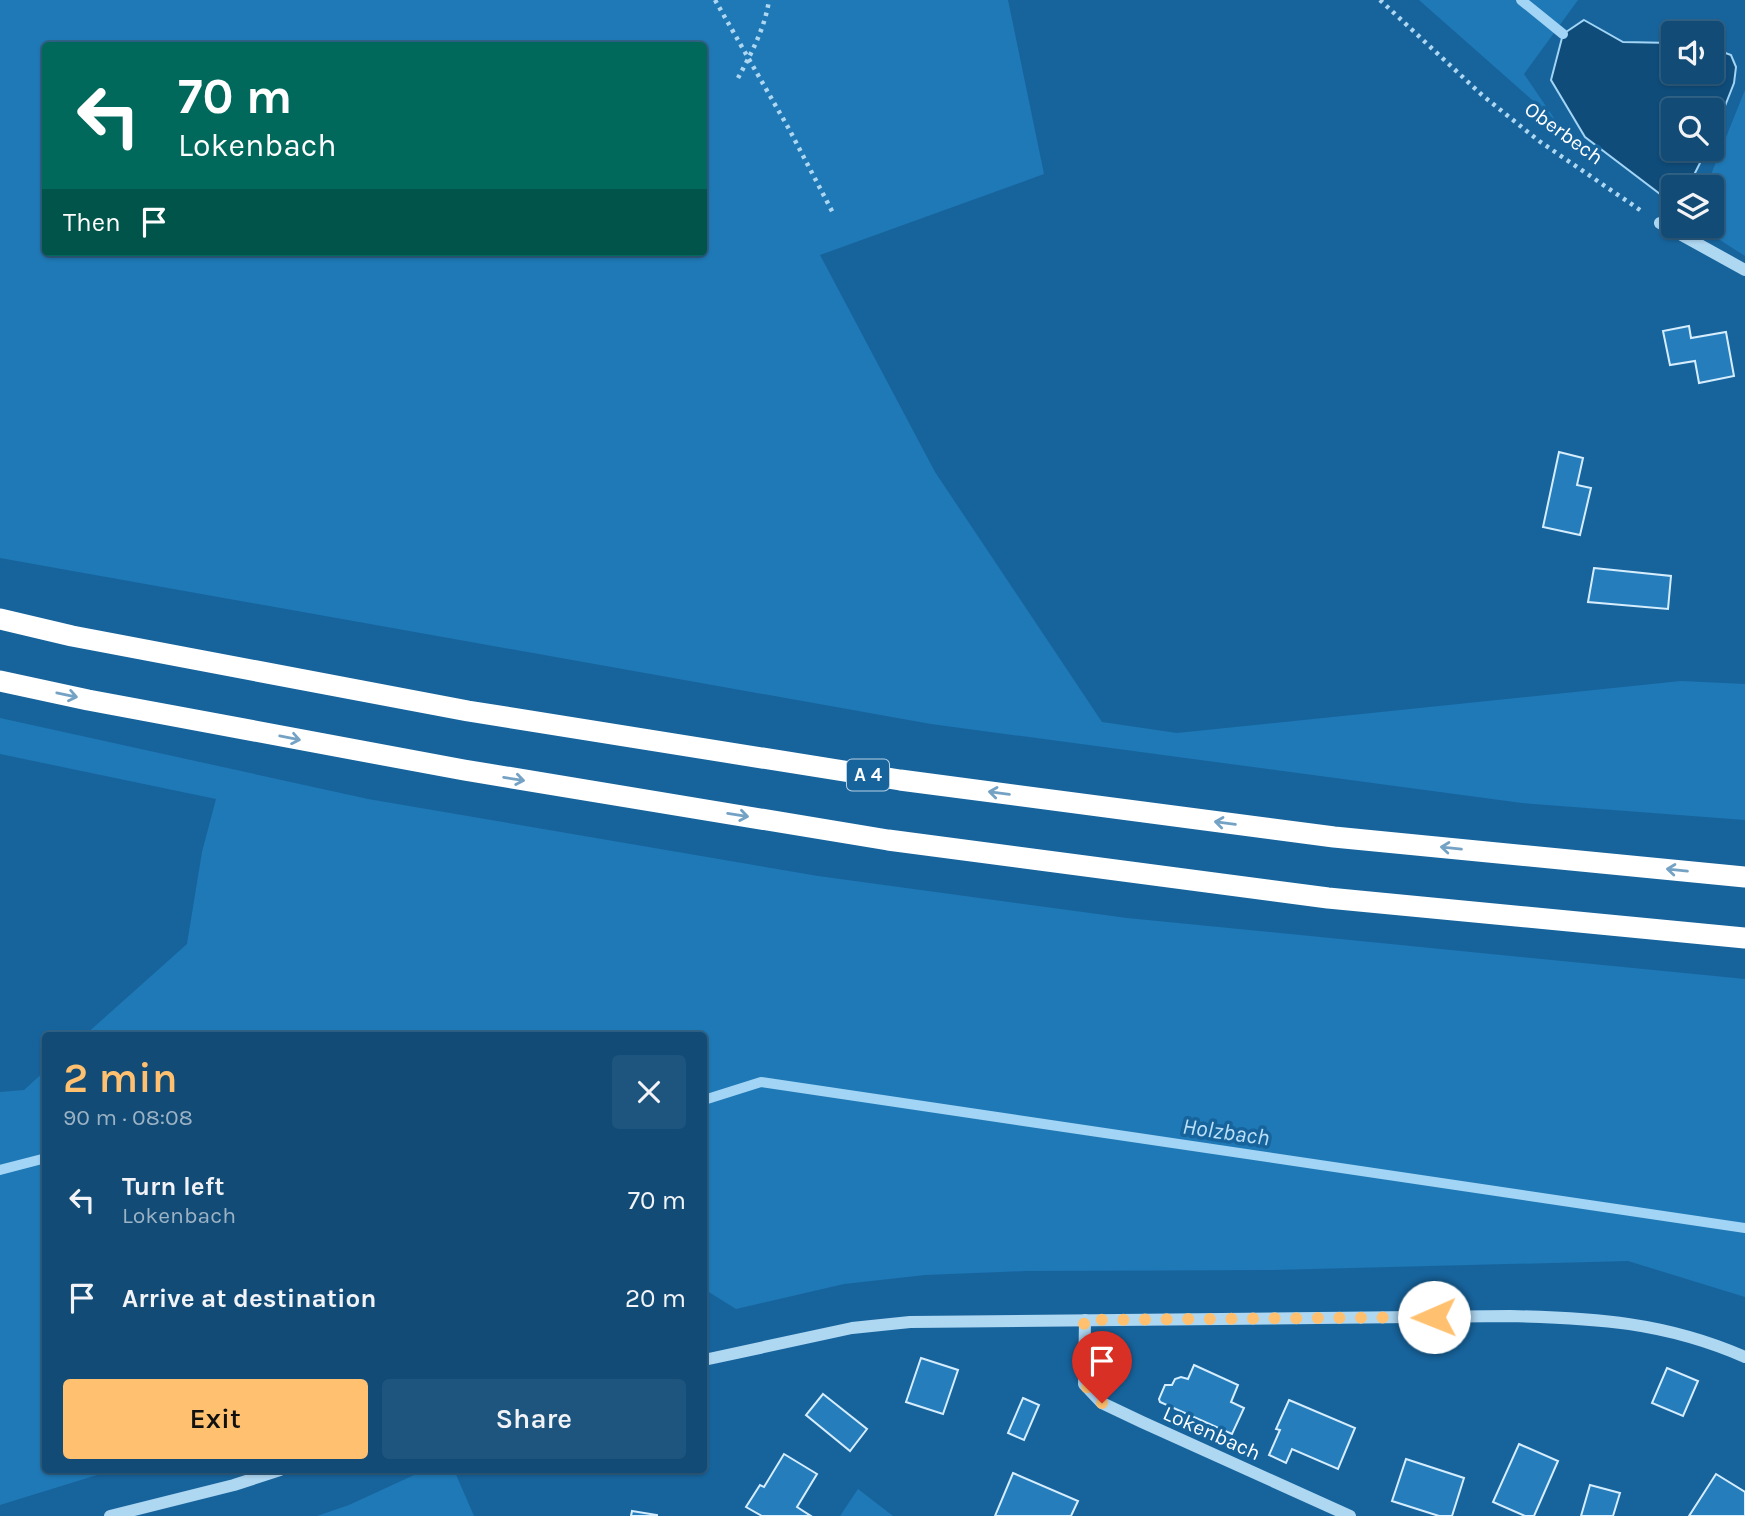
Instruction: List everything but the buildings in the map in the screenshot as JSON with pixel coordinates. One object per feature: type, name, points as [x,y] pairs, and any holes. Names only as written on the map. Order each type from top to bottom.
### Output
[{"type":"highway","name":"A 4","points":[[0,619],[72,636],[468,711],[900,780],[1334,837],[1745,877]]},
{"type":"highway","points":[[0,681],[464,771],[888,840],[1328,898],[1745,937]]},
{"type":"street","points":[[1660,223],[1745,270]]},
{"type":"street","points":[[707,1359],[852,1328],[910,1322],[1510,1316],[1575,1317],[1663,1329],[1710,1342],[1745,1357]]},
{"type":"street","name":"Lokenbach","points":[[1084,1320],[1084,1384],[1102,1403],[1350,1516]]},
{"type":"street","points":[[110,1516],[271,1473]]},
{"type":"path","points":[[715,0],[789,129],[833,213]]},
{"type":"path","points":[[738,78],[767,15],[769,0]]},
{"type":"path","name":"Oberbech","points":[[1380,0],[1482,95],[1539,141],[1660,223]]},
{"type":"shaded area","points":[[0,0],[1008,0],[1044,174],[820,255],[935,472],[1102,722],[1177,733],[1681,681],[1745,684],[1745,820],[1522,803],[931,724],[0,558]]},
{"type":"shaded area","points":[[1419,0],[1578,0],[1524,74],[1556,121]]},
{"type":"shaded area","points":[[1584,20],[1623,42],[1661,43],[1661,84],[1724,84],[1724,52],[1731,55],[1736,67],[1734,83],[1724,108],[1724,98],[1661,98],[1661,161],[1701,161],[1694,175],[1661,175],[1661,195],[1585,137],[1551,80],[1563,34]]},
{"type":"shaded area","points":[[1745,90],[1745,256],[1717,238],[1724,238],[1724,175],[1711,175],[1716,161],[1724,161],[1724,142]]},
{"type":"shaded area","points":[[0,718],[368,799],[818,876],[1127,918],[1745,979],[1745,1297],[1628,1261],[925,1275],[844,1284],[736,1309],[707,1291],[707,1032],[88,1032],[187,944],[202,852],[216,799],[0,754]]},
{"type":"shaded area","points":[[42,1074],[42,1473],[103,1473],[0,1505],[0,1092],[24,1090]]},
{"type":"shaded area","points":[[418,1473],[455,1473],[474,1516],[317,1516],[349,1505]]},
{"type":"shaded area","points":[[858,1489],[893,1516],[840,1516]]},
{"type":"waterway","points":[[1521,0],[1563,34]]},
{"type":"waterway","name":"Holzbach","points":[[707,1099],[761,1082],[1745,1228]]},
{"type":"waterway","name":"Holzbach","points":[[0,1170],[42,1159]]},
{"type":"route","points":[[1102,1403],[1084,1384],[1084,1320],[1434,1317]]}]
